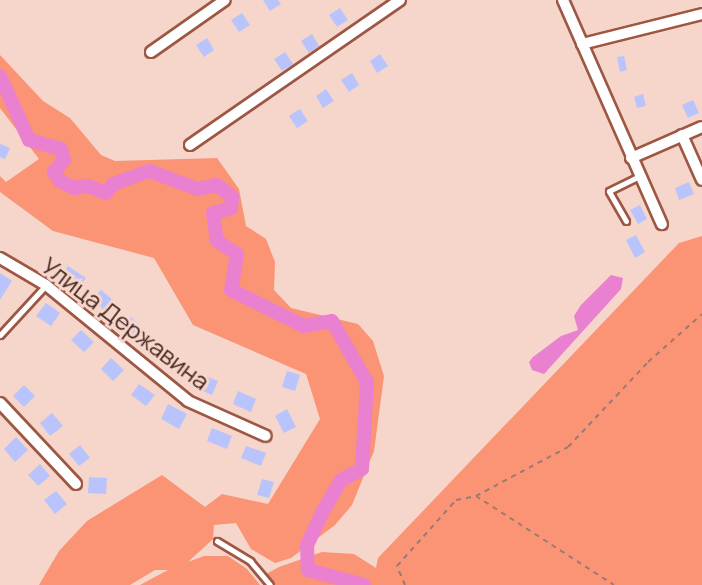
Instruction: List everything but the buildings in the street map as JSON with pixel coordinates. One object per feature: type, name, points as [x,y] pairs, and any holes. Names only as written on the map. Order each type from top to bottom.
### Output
[{"type":"street","points":[[151,52],[225,0]]},
{"type":"street","points":[[190,145],[400,0]]},
{"type":"street","points":[[564,0],[662,224]]},
{"type":"street","points":[[582,44],[702,14]]},
{"type":"street","points":[[631,158],[702,127]]},
{"type":"street","points":[[682,135],[702,180]]},
{"type":"street","name":"Улица Державина","points":[[0,258],[46,285],[188,401],[266,436]]},
{"type":"street","points":[[0,402],[76,484]]},
{"type":"lane","points":[[626,220],[609,191],[640,176]]},
{"type":"lane","points":[[0,335],[46,285]]},
{"type":"lane","points":[[217,541],[250,561],[270,585]]},
{"type":"path","points":[[405,585],[397,566],[456,500],[476,496],[568,447],[648,362],[702,314]]},
{"type":"path","points":[[476,496],[614,585]]},
{"type":"shaded area","points":[[0,55],[43,101],[70,118],[101,155],[115,161],[217,158],[239,189],[246,226],[266,239],[275,262],[274,290],[291,308],[358,324],[373,341],[384,376],[374,451],[352,505],[335,525],[291,558],[275,563],[251,549],[236,523],[214,525],[213,539],[188,562],[204,556],[228,556],[247,569],[260,585],[140,585],[168,570],[155,570],[130,585],[39,585],[59,551],[87,521],[162,475],[205,507],[222,494],[268,504],[320,419],[306,374],[193,325],[154,258],[53,231],[0,192],[0,176],[6,182],[39,159],[0,108]]},
{"type":"shaded area","points":[[702,236],[702,585],[263,585],[266,574],[322,552],[354,554],[376,568],[378,558],[679,243]]},
{"type":"shaded area","points":[[611,275],[623,278],[621,289],[544,374],[532,370],[529,362],[533,357],[561,336],[578,330],[574,316],[581,305]]},
{"type":"waterway","points":[[0,76],[29,140],[61,149],[64,160],[54,172],[60,181],[74,188],[88,186],[106,193],[113,184],[149,171],[198,189],[217,185],[232,197],[231,208],[213,213],[217,241],[237,254],[231,290],[304,326],[332,321],[367,382],[362,469],[341,480],[323,511],[307,545],[308,570],[364,585]]}]
